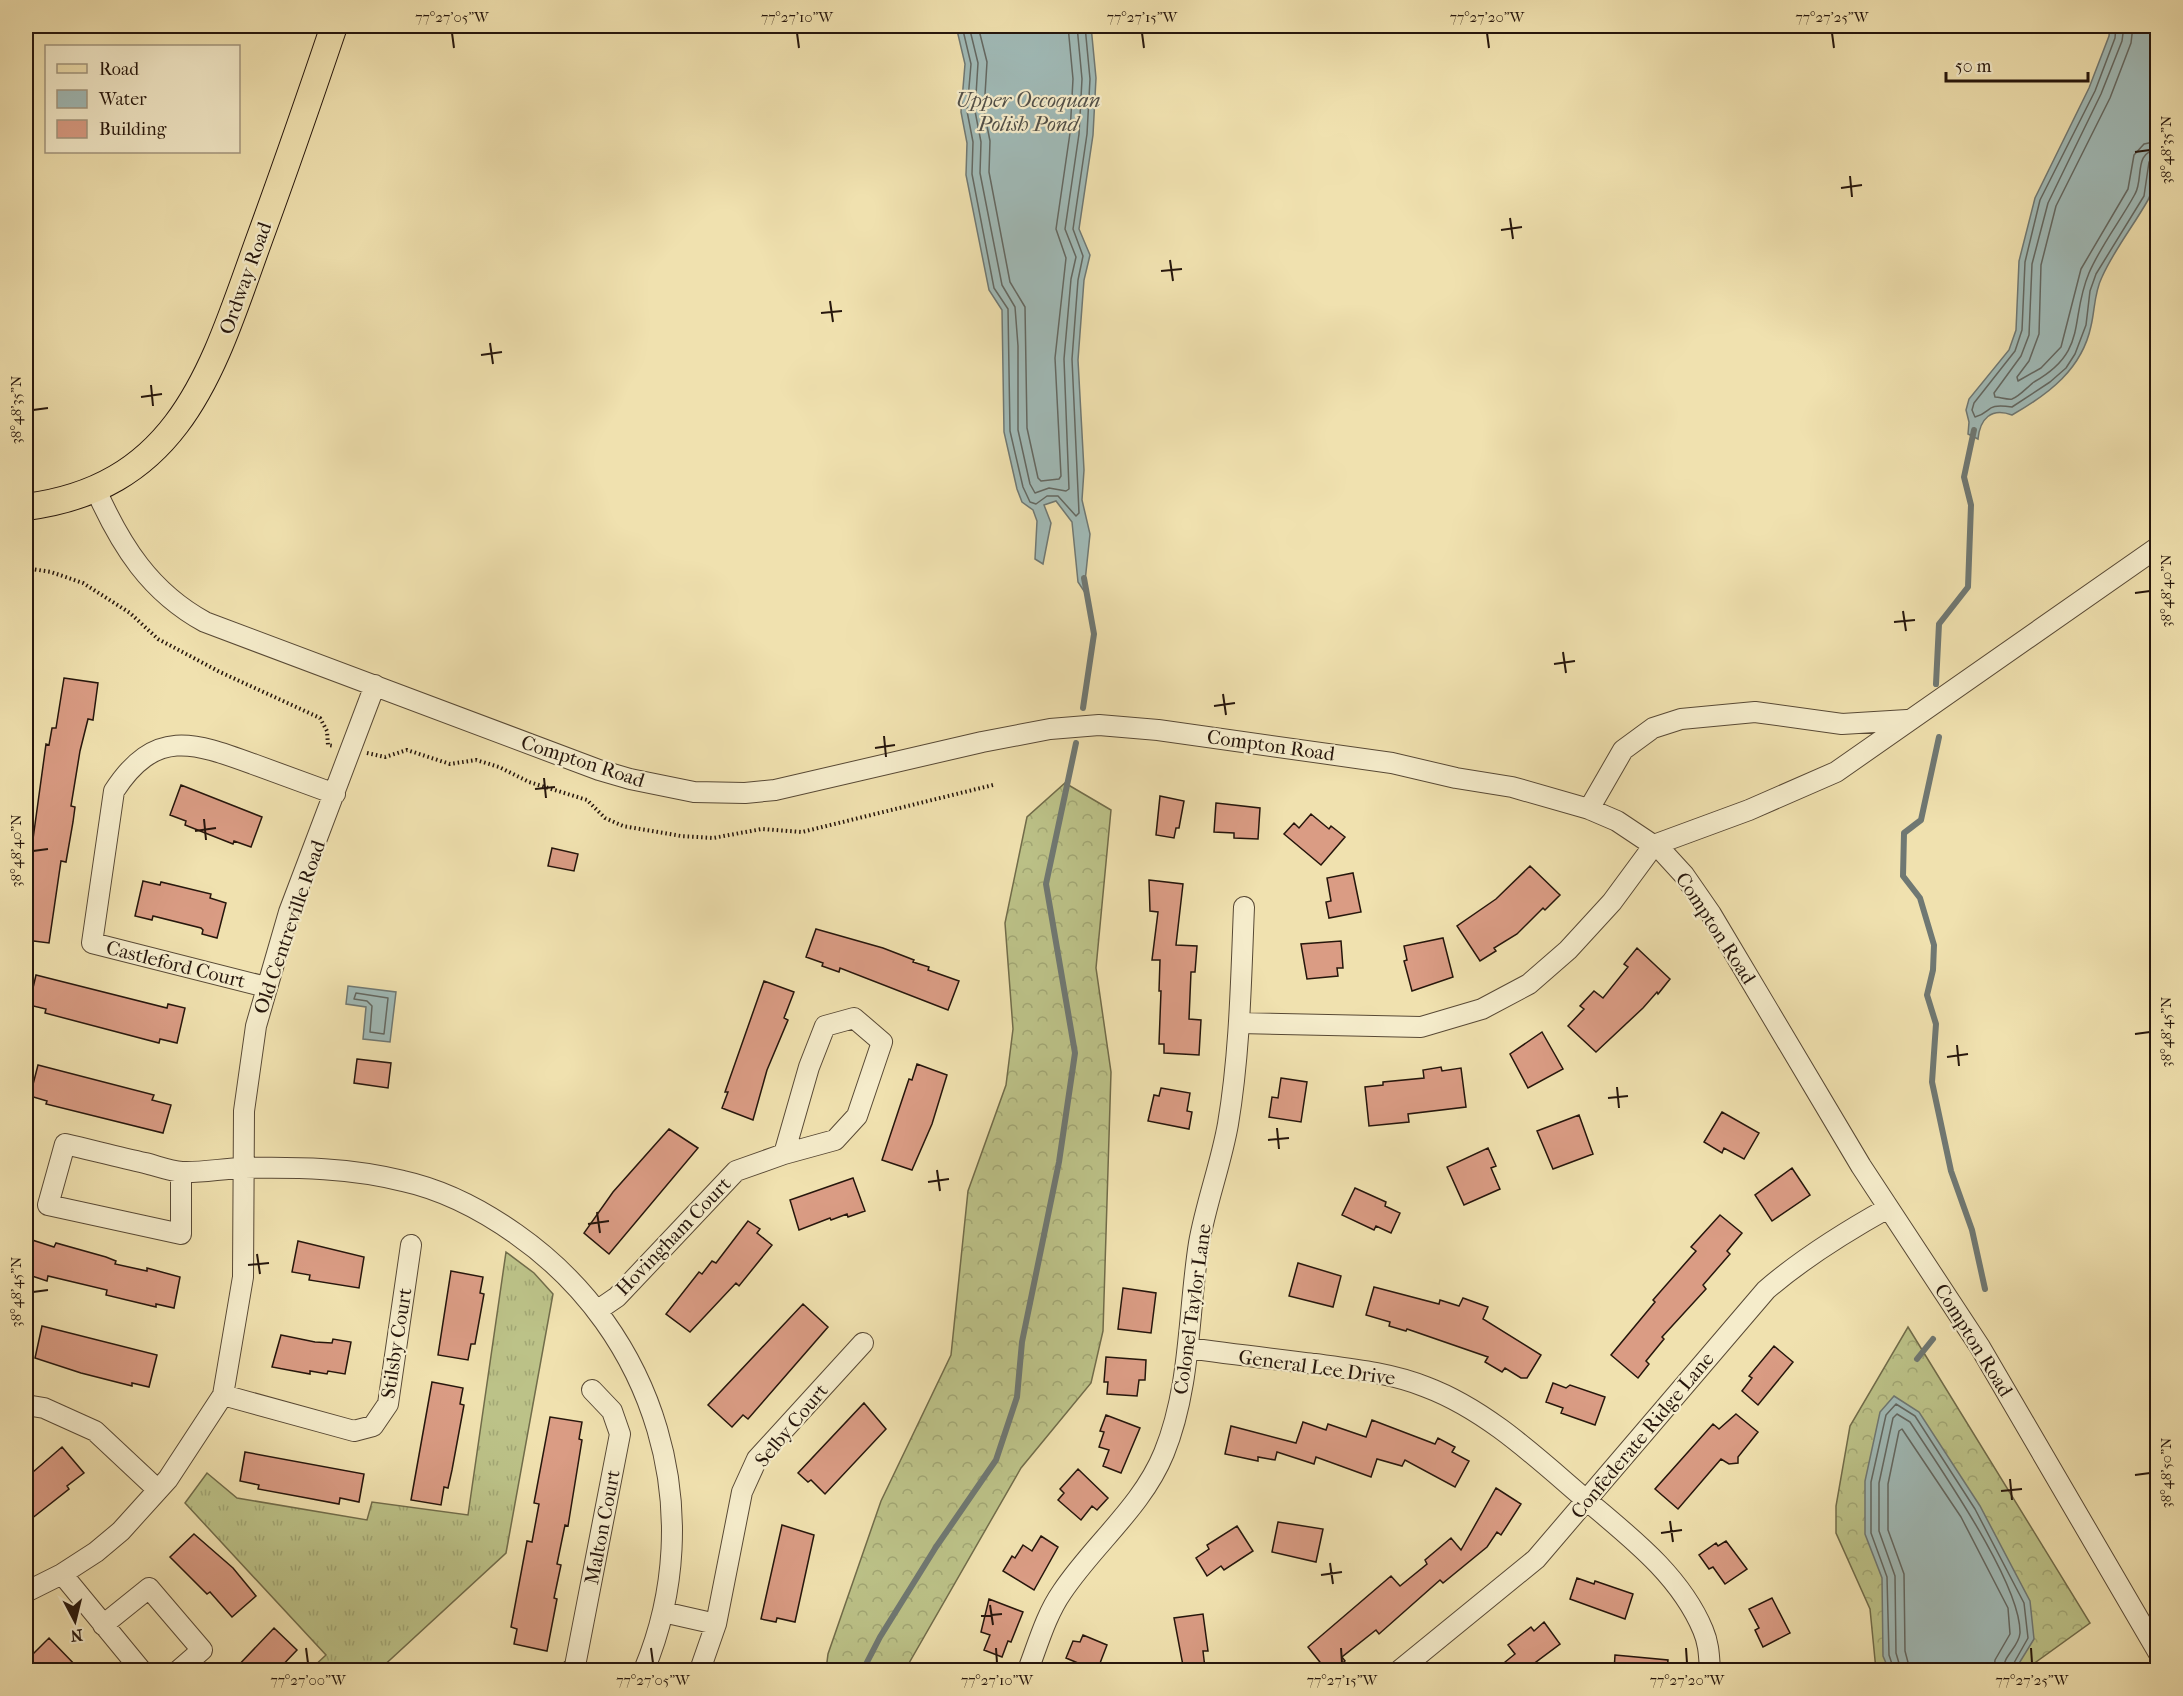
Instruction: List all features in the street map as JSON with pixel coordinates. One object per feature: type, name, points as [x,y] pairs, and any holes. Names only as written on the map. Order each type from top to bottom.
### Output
[{"type":"main road","name":"Ordway Road","points":[[96,490],[137,464],[165,436],[202,387],[222,342],[334,26]]},
{"type":"main road","points":[[26,507],[57,503],[96,490]]},
{"type":"street","name":"Compton Road","points":[[96,490],[114,530],[141,571],[187,611],[227,632],[599,770],[630,779],[694,792],[745,793],[775,790],[982,742],[1050,729],[1100,725],[1158,730],[1372,759],[1512,787],[1589,809],[1617,821],[1654,845],[1684,875],[1711,914],[1888,1208],[1980,1347],[2157,1652]]},
{"type":"street","points":[[1239,1023],[1421,1027],[1482,1009],[1529,984],[1568,950],[1612,902],[1654,845],[1749,810],[1836,772],[1907,720],[2157,547]]},
{"type":"street","name":"Old Centreville Road","points":[[26,1592],[62,1574],[96,1552],[121,1531],[158,1490],[223,1395],[243,1277],[243,1168],[248,1076],[256,1026],[289,912],[375,685]]},
{"type":"street","points":[[1589,809],[1623,750],[1653,728],[1681,718],[1755,712],[1842,724],[1907,720]]},
{"type":"street","name":"Castleford Court","points":[[266,987],[92,943],[114,791],[127,771],[148,755],[171,745],[202,746],[335,794]]},
{"type":"street","name":"Colonel Taylor Lane","points":[[1028,1671],[1042,1631],[1061,1593],[1146,1488],[1164,1454],[1181,1393],[1200,1243],[1227,1126],[1239,1023],[1244,907]]},
{"type":"street","name":"Hovingham Court","points":[[598,1310],[617,1297],[736,1171],[784,1154],[836,1140],[857,1116],[882,1042],[854,1018],[825,1026],[809,1067],[784,1154]]},
{"type":"street","points":[[181,1172],[181,1234],[48,1205],[65,1144],[181,1172],[243,1168],[308,1168],[362,1172],[405,1181],[450,1196],[495,1220],[537,1249],[598,1310],[623,1351],[653,1413],[670,1486],[671,1557],[663,1612],[644,1671]]},
{"type":"street","name":"Confederate Ridge Lane","points":[[1400,1671],[1536,1559],[1767,1290],[1786,1273],[1847,1231],[1888,1208]]},
{"type":"street","name":"Stilsby Court","points":[[223,1395],[354,1431],[372,1426],[388,1404],[411,1245]]},
{"type":"street","name":"Selby Court","points":[[700,1671],[716,1624],[742,1492],[757,1459],[863,1343]]},
{"type":"street","name":"General Lee Drive","points":[[1188,1348],[1371,1371],[1427,1387],[1482,1416],[1621,1529],[1671,1579],[1702,1629],[1708,1644],[1710,1671]]},
{"type":"street","name":"Malton Court","points":[[571,1671],[575,1666],[620,1434],[612,1411],[592,1390]]},
{"type":"street","points":[[26,1422],[35,1406],[95,1431],[158,1490]]},
{"type":"street","points":[[62,1574],[141,1671]]},
{"type":"street","points":[[103,1625],[149,1588],[202,1650],[179,1671]]},
{"type":"street","points":[[663,1612],[716,1624]]},
{"type":"green space","points":[[1065,783],[1111,810],[1096,968],[1111,1072],[1103,1331],[1091,1383],[1021,1468],[905,1670],[826,1670],[828,1654],[881,1501],[951,1355],[968,1191],[1006,1085],[1013,1029],[1005,923],[1027,817]]},
{"type":"green space","points":[[506,1252],[534,1273],[553,1294],[506,1553],[379,1670],[310,1670],[326,1655],[185,1503],[207,1473],[237,1498],[367,1520],[372,1502],[468,1515]]},
{"type":"green space","points":[[1908,1327],[2090,1623],[2025,1670],[1876,1670],[1870,1609],[1836,1533],[1836,1506],[1850,1426]]},
{"type":"water","name":"Upper Occoquan Polish Pond","points":[[956,26],[1091,26],[1096,78],[1093,135],[1079,229],[1090,255],[1084,280],[1078,360],[1084,470],[1082,500],[1090,534],[1084,591],[1078,582],[1072,522],[1056,501],[1044,505],[1051,523],[1043,564],[1035,559],[1037,521],[1033,510],[1022,502],[1017,489],[1004,432],[1002,310],[989,290],[966,175],[967,143],[961,112],[965,64]]},
{"type":"water","points":[[2110,26],[2157,26],[2158,160],[2150,195],[2102,277],[2097,289],[2087,341],[2072,368],[2051,389],[2012,415],[1998,413],[1988,416],[1981,426],[1978,439],[1968,434],[1969,422],[1966,410],[1969,399],[2009,350],[2016,330],[2019,261],[2035,198],[2089,88],[2109,36]]},
{"type":"water","points":[[348,986],[396,992],[390,1042],[363,1039],[366,1007],[346,1004]]},
{"type":"water","points":[[1894,1396],[1919,1412],[1980,1506],[2030,1601],[2034,1639],[2015,1670],[1889,1670],[1883,1656],[1882,1578],[1865,1534],[1865,1481],[1880,1412]]},
{"type":"building","points":[[64,678],[98,683],[93,720],[88,719],[80,751],[71,806],[75,807],[73,822],[66,862],[61,861],[49,943],[26,940],[26,864],[33,839],[46,744],[49,745],[52,728],[56,728]]},
{"type":"building","points":[[181,785],[262,817],[251,847],[234,841],[233,844],[185,825],[186,821],[170,815]]},
{"type":"building","points":[[1160,796],[1184,801],[1179,828],[1176,828],[1174,838],[1156,835]]},
{"type":"building","points":[[1216,803],[1260,808],[1258,839],[1234,838],[1234,833],[1214,832]]},
{"type":"building","points":[[1311,814],[1329,829],[1331,826],[1345,837],[1321,865],[1284,834],[1294,823],[1299,828]]},
{"type":"building","points":[[552,848],[578,854],[574,871],[548,866]]},
{"type":"building","points":[[1530,866],[1560,895],[1517,934],[1494,948],[1496,951],[1480,961],[1457,926],[1496,899]]},
{"type":"building","points":[[1353,873],[1361,912],[1329,918],[1326,902],[1331,901],[1327,878]]},
{"type":"building","points":[[1149,880],[1183,884],[1176,945],[1197,946],[1195,972],[1191,972],[1189,1019],[1201,1020],[1199,1055],[1164,1053],[1164,1044],[1159,1044],[1160,960],[1152,960],[1158,912],[1150,911]]},
{"type":"building","points":[[143,881],[160,885],[161,882],[211,894],[210,898],[226,903],[217,938],[202,934],[201,928],[153,916],[152,920],[135,916]]},
{"type":"building","points":[[816,929],[883,948],[929,967],[928,970],[959,981],[948,1010],[840,968],[839,972],[822,966],[823,963],[806,957]]},
{"type":"building","points":[[1443,938],[1453,977],[1412,991],[1404,961],[1407,960],[1404,946]]},
{"type":"building","points":[[1341,941],[1343,968],[1337,968],[1338,976],[1307,979],[1301,944]]},
{"type":"building","points":[[1637,948],[1670,979],[1658,994],[1657,992],[1596,1052],[1568,1026],[1584,1009],[1580,1006],[1594,991],[1603,998],[1628,967],[1624,964]]},
{"type":"building","points":[[36,975],[167,1008],[168,1004],[185,1008],[177,1043],[160,1039],[159,1043],[45,1013],[46,1009],[29,1005]]},
{"type":"building","points":[[764,981],[794,992],[784,1018],[788,1020],[767,1070],[753,1120],[722,1108],[728,1092],[725,1092]]},
{"type":"building","points":[[1542,1032],[1563,1069],[1528,1088],[1510,1054]]},
{"type":"building","points":[[357,1059],[391,1063],[388,1088],[354,1083]]},
{"type":"building","points":[[917,1064],[947,1075],[932,1124],[912,1170],[882,1160],[909,1079],[912,1080]]},
{"type":"building","points":[[38,1065],[154,1095],[152,1100],[171,1105],[163,1133],[46,1104],[47,1101],[30,1096]]},
{"type":"building","points":[[1441,1067],[1442,1071],[1461,1068],[1466,1107],[1408,1114],[1409,1122],[1369,1126],[1365,1087],[1383,1085],[1383,1082],[1424,1078],[1423,1070]]},
{"type":"building","points":[[1281,1078],[1307,1082],[1301,1122],[1269,1117],[1272,1097],[1278,1098]]},
{"type":"building","points":[[1161,1088],[1190,1093],[1187,1111],[1192,1112],[1189,1129],[1148,1121],[1154,1095],[1159,1096]]},
{"type":"building","points":[[1722,1112],[1759,1133],[1744,1159],[1724,1148],[1722,1153],[1704,1142]]},
{"type":"building","points":[[1579,1115],[1593,1154],[1553,1169],[1537,1131]]},
{"type":"building","points":[[669,1129],[698,1148],[609,1254],[584,1233],[613,1192]]},
{"type":"building","points":[[1488,1148],[1496,1166],[1491,1168],[1500,1189],[1464,1205],[1447,1167]]},
{"type":"building","points":[[1792,1168],[1810,1195],[1772,1221],[1755,1195]]},
{"type":"building","points":[[853,1178],[865,1211],[848,1217],[847,1214],[831,1220],[830,1218],[799,1230],[790,1200]]},
{"type":"building","points":[[1355,1188],[1386,1202],[1385,1206],[1400,1213],[1391,1233],[1376,1226],[1374,1230],[1342,1215]]},
{"type":"building","points":[[1720,1215],[1742,1233],[1727,1251],[1730,1254],[1703,1285],[1706,1289],[1662,1337],[1664,1339],[1646,1361],[1649,1364],[1638,1378],[1611,1355],[1655,1302],[1653,1300],[1696,1251],[1691,1247]]},
{"type":"building","points":[[748,1221],[760,1229],[757,1233],[772,1245],[739,1286],[736,1283],[690,1332],[666,1314],[699,1272],[702,1274],[712,1261],[716,1263]]},
{"type":"building","points":[[26,1238],[54,1247],[56,1243],[106,1257],[116,1261],[115,1264],[147,1271],[147,1268],[180,1277],[174,1308],[156,1304],[156,1307],[106,1295],[107,1290],[48,1276],[47,1281],[29,1275],[30,1272],[26,1270]]},
{"type":"building","points":[[298,1241],[364,1257],[359,1288],[309,1280],[310,1275],[292,1272]]},
{"type":"building","points":[[1298,1263],[1341,1276],[1333,1307],[1289,1296]]},
{"type":"building","points":[[451,1271],[483,1277],[480,1293],[484,1294],[475,1344],[471,1344],[468,1360],[438,1355]]},
{"type":"building","points":[[1374,1287],[1439,1304],[1440,1300],[1459,1306],[1463,1298],[1488,1307],[1483,1319],[1541,1355],[1527,1378],[1521,1378],[1505,1368],[1502,1372],[1485,1362],[1488,1357],[1407,1329],[1406,1331],[1389,1326],[1390,1322],[1366,1315]]},
{"type":"building","points":[[1123,1288],[1156,1293],[1151,1333],[1118,1329]]},
{"type":"building","points":[[803,1304],[828,1327],[748,1419],[743,1415],[732,1427],[708,1405]]},
{"type":"building","points":[[42,1326],[157,1355],[149,1387],[132,1383],[132,1386],[35,1358]]},
{"type":"building","points":[[281,1335],[315,1342],[332,1343],[333,1339],[351,1342],[345,1374],[310,1371],[310,1374],[272,1367]]},
{"type":"building","points":[[1774,1346],[1793,1362],[1758,1405],[1742,1391],[1752,1378],[1749,1376]]},
{"type":"building","points":[[1106,1357],[1146,1360],[1145,1380],[1139,1380],[1137,1396],[1107,1394],[1108,1382],[1104,1382]]},
{"type":"building","points":[[432,1382],[463,1388],[460,1404],[464,1405],[452,1470],[448,1488],[444,1487],[441,1505],[411,1500]]},
{"type":"building","points":[[1553,1383],[1566,1388],[1570,1385],[1605,1397],[1595,1425],[1561,1413],[1563,1408],[1546,1402]]},
{"type":"building","points":[[864,1403],[886,1429],[825,1494],[811,1480],[808,1482],[798,1473]]},
{"type":"building","points":[[1736,1414],[1758,1432],[1738,1457],[1738,1463],[1729,1464],[1721,1459],[1678,1509],[1655,1489],[1713,1424],[1719,1429]]},
{"type":"building","points":[[1106,1415],[1140,1428],[1121,1473],[1103,1466],[1109,1450],[1099,1447],[1104,1432],[1100,1431]]},
{"type":"building","points":[[550,1417],[582,1422],[579,1439],[582,1440],[568,1526],[565,1525],[557,1564],[561,1565],[547,1651],[514,1644],[517,1629],[511,1627],[527,1541],[532,1542],[539,1504],[534,1503]]},
{"type":"building","points":[[1372,1420],[1435,1444],[1438,1438],[1455,1447],[1452,1452],[1469,1461],[1455,1487],[1405,1460],[1402,1466],[1377,1459],[1371,1477],[1316,1457],[1314,1464],[1277,1452],[1275,1460],[1258,1457],[1258,1461],[1225,1454],[1231,1426],[1296,1443],[1303,1422],[1326,1430],[1328,1424],[1366,1437]]},
{"type":"building","points":[[62,1447],[84,1473],[67,1486],[69,1489],[26,1523],[26,1478]]},
{"type":"building","points":[[245,1452],[364,1474],[359,1502],[340,1498],[339,1504],[258,1489],[259,1485],[240,1481]]},
{"type":"building","points":[[1078,1469],[1108,1498],[1097,1510],[1092,1506],[1081,1520],[1058,1500],[1064,1493],[1060,1489]]},
{"type":"building","points":[[1496,1488],[1521,1504],[1501,1535],[1497,1532],[1487,1547],[1443,1583],[1440,1580],[1379,1634],[1376,1630],[1342,1657],[1345,1661],[1333,1671],[1327,1671],[1308,1647],[1391,1576],[1400,1586],[1427,1564],[1425,1560],[1451,1538],[1461,1550]]},
{"type":"building","points":[[1278,1522],[1323,1529],[1316,1562],[1272,1552]]},
{"type":"building","points":[[782,1525],[814,1535],[795,1622],[777,1618],[776,1622],[761,1619]]},
{"type":"building","points":[[1237,1526],[1253,1551],[1224,1570],[1221,1566],[1207,1576],[1196,1558],[1209,1549],[1207,1545]]},
{"type":"building","points":[[194,1534],[233,1568],[256,1596],[232,1617],[210,1592],[207,1594],[170,1557]]},
{"type":"building","points":[[1041,1536],[1058,1547],[1034,1590],[1003,1571],[1012,1556],[1015,1558],[1023,1545],[1032,1551]]},
{"type":"building","points":[[1726,1541],[1747,1569],[1725,1584],[1713,1567],[1709,1569],[1699,1555],[1716,1543],[1718,1546]]},
{"type":"building","points":[[1577,1578],[1594,1584],[1595,1581],[1633,1594],[1625,1619],[1570,1599]]},
{"type":"building","points":[[1772,1598],[1790,1633],[1763,1647],[1755,1630],[1759,1628],[1749,1609]]},
{"type":"building","points":[[989,1599],[1023,1612],[1011,1642],[1008,1641],[1002,1657],[984,1650],[990,1635],[981,1632]]},
{"type":"building","points":[[1203,1614],[1208,1651],[1203,1651],[1205,1668],[1184,1671],[1174,1618]]},
{"type":"building","points":[[1544,1622],[1560,1644],[1524,1671],[1494,1671],[1515,1654],[1508,1645],[1531,1627],[1534,1631]]},
{"type":"building","points":[[274,1628],[297,1650],[277,1671],[233,1671]]},
{"type":"building","points":[[1083,1635],[1107,1645],[1097,1671],[1066,1658],[1073,1641],[1080,1642]]},
{"type":"building","points":[[49,1638],[81,1671],[37,1671],[27,1660]]},
{"type":"building","points":[[1615,1655],[1668,1660],[1667,1671],[1614,1671]]},
{"type":"waterway","points":[[1936,684],[1939,624],[1968,587],[1971,505],[1964,477],[1974,430]]},
{"type":"waterway","points":[[1083,708],[1094,634],[1084,578]]},
{"type":"waterway","points":[[1939,737],[1921,820],[1904,833],[1903,876],[1920,898],[1934,945],[1933,970],[1927,995],[1936,1024],[1932,1082],[1951,1171],[1972,1230],[1985,1289]]},
{"type":"waterway","points":[[863,1670],[880,1637],[936,1547],[996,1460],[1017,1397],[1022,1342],[1059,1162],[1075,1053],[1046,884],[1076,743]]},
{"type":"waterway","points":[[1917,1359],[1933,1339]]}]
